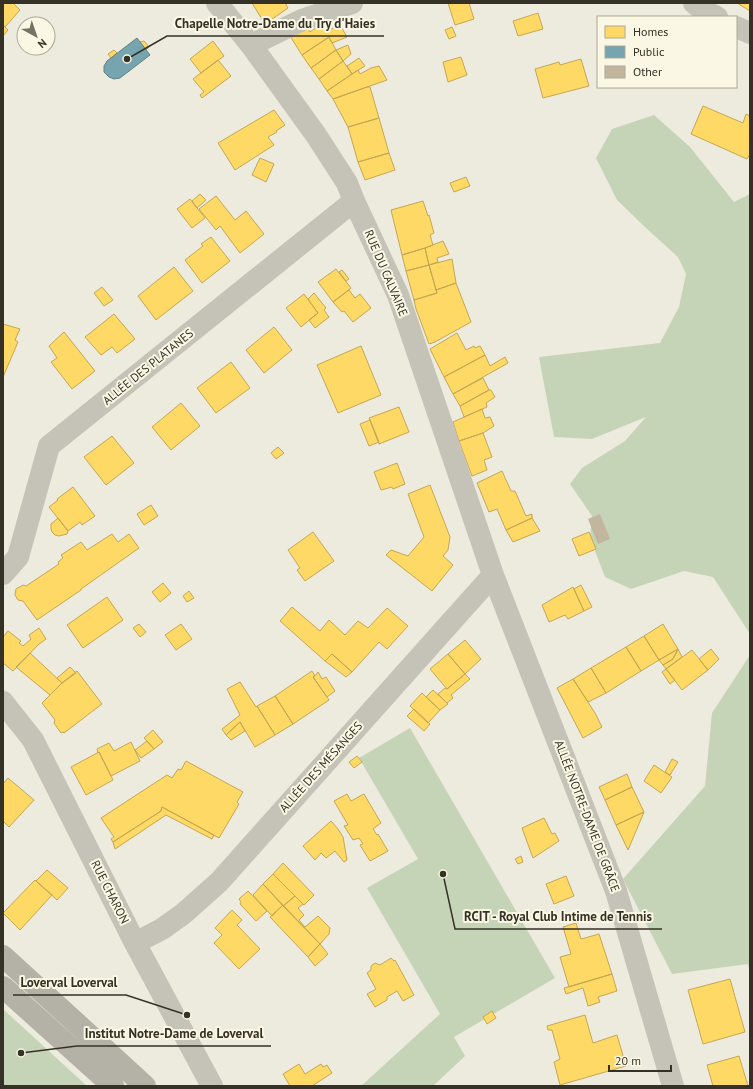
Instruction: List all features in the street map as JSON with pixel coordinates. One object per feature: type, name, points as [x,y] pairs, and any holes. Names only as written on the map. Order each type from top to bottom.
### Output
[{"type":"main road","points":[[3,956],[145,1086]]},
{"type":"main road","points":[[3,987],[113,1086]]},
{"type":"street","name":"RUE DU CALVAIRE","points":[[217,3],[251,45],[316,135],[347,183],[398,295],[493,575]]},
{"type":"street","points":[[251,45],[302,20],[352,3]]},
{"type":"street","points":[[694,3],[701,9],[715,16]]},
{"type":"street","points":[[737,27],[750,33]]},
{"type":"street","name":"ALLÉE DES PLATANES","points":[[3,574],[18,557],[49,446],[354,201]]},
{"type":"street","name":"ALLÉE DES MÉSANGES","points":[[135,942],[162,928],[183,914],[219,882],[493,575]]},
{"type":"street","name":"ALLÉE NOTRE-DAME DE GRÂCE","points":[[493,575],[616,890],[673,1086]]},
{"type":"street","name":"RUE CHARON","points":[[3,702],[33,740],[135,942],[212,1086]]},
{"type":"green space","points":[[654,115],[690,147],[734,202],[750,194],[750,634],[713,577],[684,571],[631,589],[605,577],[590,538],[592,516],[570,484],[582,468],[625,441],[646,417],[592,439],[554,437],[539,357],[660,343],[679,307],[686,274],[678,257],[617,200],[596,158],[612,129]]},
{"type":"green space","points":[[750,655],[750,973],[748,964],[672,974],[623,879],[705,786],[712,713]]},
{"type":"green space","points":[[410,728],[555,978],[454,1037],[465,1056],[433,1086],[361,1086],[440,1014],[367,888],[418,859],[359,758]]},
{"type":"green space","points":[[3,1009],[87,1086],[3,1086]]},
{"type":"building: Homes","points":[[3,3],[13,3],[20,10],[5,27],[3,25]]},
{"type":"building: Homes","points":[[252,3],[285,3],[288,8],[265,24]]},
{"type":"building: Homes","points":[[448,3],[469,3],[474,19],[455,25]]},
{"type":"building: Homes","points":[[737,3],[750,3],[750,11]]},
{"type":"building: Homes","points":[[538,13],[543,29],[518,36],[513,21]]},
{"type":"building: Homes","points":[[324,19],[331,29],[340,25],[347,37],[332,43],[329,37],[302,55],[290,36],[306,25],[310,32],[317,27],[314,22]]},
{"type":"building: Homes","points":[[3,25],[8,30],[3,36]]},
{"type":"building: Homes","points":[[452,27],[456,36],[449,39],[445,30]]},
{"type":"building: Homes","points":[[329,37],[336,50],[311,68],[302,55]]},
{"type":"building: Homes","points":[[144,41],[149,47],[146,50],[140,42]]},
{"type":"building: Homes","points":[[213,41],[224,56],[201,73],[190,59]]},
{"type":"building: Homes","points":[[348,45],[351,54],[343,61],[336,50]]},
{"type":"building: Homes","points":[[114,50],[117,53],[111,58],[108,54]]},
{"type":"building: Homes","points":[[336,50],[343,61],[319,79],[311,68]]},
{"type":"building: Homes","points":[[461,57],[467,75],[448,82],[443,62]]},
{"type":"building: Homes","points":[[359,58],[365,66],[352,74],[347,66]]},
{"type":"building: Homes","points":[[581,59],[589,86],[543,98],[535,69],[559,62],[560,65]]},
{"type":"building: Homes","points":[[218,60],[231,76],[202,98],[200,95],[204,92],[193,79]]},
{"type":"building: Homes","points":[[343,61],[352,74],[327,91],[319,79]]},
{"type":"building: Homes","points":[[379,66],[387,80],[333,99],[327,91],[358,70],[360,74],[371,68]]},
{"type":"building: Homes","points":[[370,87],[379,118],[348,127],[333,99]]},
{"type":"building: Homes","points":[[703,106],[743,123],[746,114],[750,116],[750,154],[747,159],[691,134]]},
{"type":"building: Homes","points":[[274,110],[285,125],[268,137],[274,145],[235,170],[218,143]]},
{"type":"building: Homes","points":[[379,118],[389,153],[358,162],[348,127]]},
{"type":"building: Homes","points":[[389,153],[395,170],[365,180],[358,162]]},
{"type":"building: Homes","points":[[260,158],[274,164],[266,182],[252,175]]},
{"type":"building: Homes","points":[[466,177],[470,186],[454,192],[450,183]]},
{"type":"building: Homes","points":[[200,194],[206,200],[197,208],[192,201]]},
{"type":"building: Homes","points":[[216,196],[235,220],[246,211],[264,234],[240,253],[220,226],[216,230],[199,209]]},
{"type":"building: Homes","points":[[190,199],[205,218],[192,228],[177,209]]},
{"type":"building: Homes","points":[[423,201],[434,233],[430,235],[433,245],[402,255],[391,210]]},
{"type":"building: Homes","points":[[211,237],[230,261],[202,283],[185,260],[203,246],[201,244]]},
{"type":"building: Homes","points":[[443,241],[449,254],[437,258],[438,262],[429,265],[425,248]]},
{"type":"building: Homes","points":[[425,248],[429,265],[406,271],[402,255]]},
{"type":"building: Homes","points":[[452,259],[456,283],[436,290],[429,265]]},
{"type":"building: Homes","points":[[429,265],[437,293],[414,300],[406,271]]},
{"type":"building: Homes","points":[[174,267],[193,291],[156,320],[138,296]]},
{"type":"building: Homes","points":[[336,269],[351,288],[333,302],[318,282]]},
{"type":"building: Homes","points":[[342,270],[349,279],[346,281],[339,272]]},
{"type":"building: Homes","points":[[456,283],[471,322],[429,344],[414,300],[437,293],[436,290]]},
{"type":"building: Homes","points":[[102,287],[113,300],[104,306],[94,293]]},
{"type":"building: Homes","points":[[349,290],[355,298],[360,294],[371,308],[353,322],[344,311],[342,312],[333,302]]},
{"type":"building: Homes","points":[[314,293],[326,308],[324,310],[329,317],[315,328],[309,320],[318,313],[308,299]]},
{"type":"building: Homes","points":[[304,294],[318,313],[301,327],[286,308]]},
{"type":"building: Homes","points":[[114,314],[135,339],[117,353],[112,347],[101,355],[85,337]]},
{"type":"building: Homes","points":[[3,324],[20,329],[15,340],[18,342],[3,377]]},
{"type":"building: Homes","points":[[274,327],[292,350],[264,373],[246,350]]},
{"type":"building: Homes","points":[[64,332],[95,371],[72,389],[51,362],[57,358],[49,346]]},
{"type":"building: Homes","points":[[457,333],[466,350],[474,346],[475,348],[480,346],[485,355],[444,377],[430,349]]},
{"type":"building: Homes","points":[[361,346],[381,395],[338,413],[317,365]]},
{"type":"building: Homes","points":[[485,355],[490,366],[505,357],[508,363],[453,394],[444,377]]},
{"type":"building: Homes","points":[[231,362],[250,388],[216,413],[197,388]]},
{"type":"building: Homes","points":[[483,378],[489,390],[460,406],[453,394]]},
{"type":"building: Homes","points":[[491,390],[495,397],[486,403],[487,407],[464,417],[460,406]]},
{"type":"building: Homes","points":[[181,403],[200,426],[171,450],[152,427]]},
{"type":"building: Homes","points":[[399,407],[409,432],[379,444],[369,418]]},
{"type":"building: Homes","points":[[482,409],[485,418],[490,417],[494,426],[483,433],[459,441],[453,422]]},
{"type":"building: Homes","points":[[370,420],[379,442],[369,446],[360,424]]},
{"type":"building: Homes","points":[[483,433],[492,457],[484,460],[487,470],[472,476],[459,441]]},
{"type":"building: Homes","points":[[112,436],[134,463],[106,485],[84,457]]},
{"type":"building: Homes","points":[[278,447],[284,453],[276,459],[271,453]]},
{"type":"building: Homes","points":[[397,463],[405,484],[393,489],[392,487],[381,490],[374,472]]},
{"type":"building: Homes","points":[[502,471],[511,491],[515,491],[526,516],[532,514],[532,518],[506,530],[497,509],[489,512],[477,483]]},
{"type":"building: Homes","points":[[430,485],[450,537],[448,550],[443,556],[453,565],[432,591],[386,555],[391,550],[408,556],[424,537],[408,494]]},
{"type":"building: Homes","points":[[73,487],[95,516],[82,525],[80,522],[68,531],[49,507]]},
{"type":"building: Homes","points":[[151,505],[158,516],[144,525],[137,514]]},
{"type":"building: Homes","points":[[58,518],[68,531],[67,534],[59,536],[52,532],[51,524]]},
{"type":"building: Homes","points":[[532,518],[540,531],[513,542],[506,530]]},
{"type":"building: Homes","points":[[313,532],[334,561],[305,581],[297,570],[300,568],[288,550]]},
{"type":"building: Homes","points":[[589,532],[596,549],[579,556],[572,539]]},
{"type":"building: Homes","points":[[112,534],[118,542],[129,534],[139,548],[37,620],[23,601],[18,600],[15,595],[16,589],[23,585],[26,586],[59,564],[58,562],[63,558],[61,555],[81,542],[87,550]]},
{"type":"building: Homes","points":[[163,583],[171,593],[160,602],[152,592]]},
{"type":"building: Homes","points":[[581,585],[592,607],[584,611],[574,589]]},
{"type":"building: Homes","points":[[573,587],[584,611],[568,619],[565,615],[549,622],[542,605]]},
{"type":"building: Homes","points":[[189,591],[194,598],[187,602],[183,596]]},
{"type":"building: Homes","points":[[107,597],[123,620],[83,648],[67,625]]},
{"type":"building: Homes","points":[[292,607],[320,631],[329,620],[345,635],[358,621],[368,628],[387,608],[408,626],[387,649],[379,642],[352,672],[332,654],[325,661],[280,621]]},
{"type":"building: Homes","points":[[139,624],[146,632],[140,637],[133,628]]},
{"type":"building: Homes","points":[[181,624],[192,639],[176,650],[165,635]]},
{"type":"building: Homes","points":[[663,624],[678,649],[659,660],[644,636]]},
{"type":"building: Homes","points":[[39,628],[46,639],[38,645],[13,671],[3,663],[3,637],[8,631],[21,641],[19,643],[23,646],[31,639],[29,635]]},
{"type":"building: Homes","points":[[644,636],[659,660],[641,671],[626,647]]},
{"type":"building: Homes","points":[[465,640],[481,659],[465,674],[448,654]]},
{"type":"building: Homes","points":[[626,647],[641,671],[606,693],[591,668]]},
{"type":"building: Homes","points":[[678,649],[682,657],[666,669],[663,665],[673,659]]},
{"type":"building: Homes","points":[[678,649],[673,659],[663,665],[659,660]]},
{"type":"building: Homes","points":[[711,649],[719,659],[708,670],[699,659]]},
{"type":"building: Homes","points":[[692,650],[708,670],[682,690],[666,669]]},
{"type":"building: Homes","points":[[30,653],[62,683],[50,695],[16,667]]},
{"type":"building: Homes","points":[[332,654],[352,672],[346,677],[325,661]]},
{"type":"building: Homes","points":[[448,654],[465,674],[447,689],[430,669]]},
{"type":"building: Homes","points":[[70,667],[76,673],[62,683],[57,678]]},
{"type":"building: Homes","points":[[591,668],[606,693],[588,702],[573,679]]},
{"type":"building: Homes","points":[[666,669],[675,680],[670,684],[662,672]]},
{"type":"building: Homes","points":[[77,671],[102,704],[64,733],[61,733],[54,723],[55,720],[42,703],[62,683]]},
{"type":"building: Homes","points":[[312,671],[315,676],[313,677],[329,700],[293,724],[275,696]]},
{"type":"building: Homes","points":[[318,672],[322,679],[326,677],[335,691],[327,697],[313,677]]},
{"type":"building: Homes","points":[[465,674],[470,679],[451,695],[453,698],[447,703],[438,694],[445,688],[447,689]]},
{"type":"building: Homes","points":[[573,679],[595,713],[602,727],[583,738],[557,688]]},
{"type":"building: Homes","points":[[240,682],[275,735],[255,747],[240,722],[226,735],[222,729],[240,715],[227,689]]},
{"type":"building: Homes","points":[[433,690],[448,704],[440,710],[426,697]]},
{"type":"building: Homes","points":[[422,693],[440,710],[428,723],[410,706]]},
{"type":"building: Homes","points":[[275,696],[293,724],[275,735],[257,706]]},
{"type":"building: Homes","points":[[414,709],[430,724],[424,731],[407,716]]},
{"type":"building: Homes","points":[[240,722],[245,731],[231,740],[226,735]]},
{"type":"building: Homes","points":[[153,730],[163,742],[154,749],[144,738]]},
{"type":"building: Homes","points":[[147,741],[154,749],[141,758],[135,750]]},
{"type":"building: Homes","points":[[131,742],[140,761],[111,776],[97,749],[109,743],[114,751]]},
{"type":"building: Homes","points":[[99,752],[113,780],[86,795],[71,767]]},
{"type":"building: Homes","points":[[357,756],[362,762],[354,768],[349,762]]},
{"type":"building: Homes","points":[[672,759],[678,762],[670,775],[665,772]]},
{"type":"building: Homes","points":[[186,761],[243,792],[237,802],[239,804],[219,838],[162,807],[161,811],[113,842],[111,839],[114,837],[101,818],[167,775],[172,778],[178,769],[181,770]]},
{"type":"building: Homes","points":[[654,765],[672,777],[661,793],[644,781]]},
{"type":"building: Homes","points":[[627,774],[632,787],[605,800],[599,787]]},
{"type":"building: Homes","points":[[8,778],[34,800],[9,827],[3,821],[3,784]]},
{"type":"building: Homes","points":[[632,787],[644,812],[616,825],[605,800]]},
{"type":"building: Homes","points":[[347,794],[351,801],[364,794],[381,823],[373,829],[377,835],[378,834],[388,851],[370,861],[360,845],[363,844],[359,838],[353,840],[344,826],[348,825],[334,801]]},
{"type":"building: Homes","points":[[162,807],[214,835],[212,839],[166,815],[115,849],[113,842],[161,811]]},
{"type":"building: Homes","points":[[644,812],[628,850],[616,825]]},
{"type":"building: Homes","points":[[544,818],[552,834],[555,833],[559,841],[533,858],[522,828]]},
{"type":"building: Homes","points":[[331,821],[343,837],[347,860],[344,862],[335,851],[326,858],[321,853],[315,860],[303,846]]},
{"type":"building: Homes","points":[[521,856],[523,862],[518,864],[515,859]]},
{"type":"building: Homes","points":[[283,863],[314,895],[304,905],[273,874]]},
{"type":"building: Homes","points":[[47,870],[68,888],[57,900],[36,881]]},
{"type":"building: Homes","points":[[273,874],[295,896],[283,906],[263,884]]},
{"type":"building: Homes","points":[[566,876],[574,896],[554,904],[546,884]]},
{"type":"building: Homes","points":[[35,880],[52,895],[20,930],[3,913]]},
{"type":"building: Homes","points":[[263,884],[283,905],[272,916],[253,895]]},
{"type":"building: Homes","points":[[248,891],[267,911],[256,921],[240,904],[241,902],[239,899]]},
{"type":"building: Homes","points":[[295,896],[303,904],[298,908],[304,915],[299,920],[305,927],[318,916],[330,928],[329,934],[320,944],[283,906]]},
{"type":"building: Homes","points":[[283,905],[320,944],[308,957],[270,917]]},
{"type":"building: Homes","points":[[232,910],[242,920],[237,925],[260,949],[239,969],[214,943],[222,935],[215,928]]},
{"type":"building: Homes","points":[[576,923],[581,939],[599,934],[612,974],[569,987],[560,957],[571,954],[563,927]]},
{"type":"building: Homes","points":[[320,944],[328,954],[315,966],[308,957]]},
{"type":"building: Homes","points":[[391,958],[394,961],[395,960],[414,995],[403,1001],[397,991],[387,997],[387,1000],[375,1007],[367,994],[376,989],[367,973],[371,970],[371,966],[375,963],[380,965]]},
{"type":"building: Homes","points":[[612,974],[617,991],[598,997],[600,1002],[588,1006],[583,988],[566,994],[564,988]]},
{"type":"building: Homes","points":[[730,979],[745,1032],[703,1044],[688,990]]},
{"type":"building: Homes","points":[[492,1011],[496,1018],[487,1024],[483,1017]]},
{"type":"building: Homes","points":[[585,1015],[593,1043],[617,1035],[626,1066],[560,1085],[554,1062],[560,1059],[552,1030],[548,1030],[547,1026]]},
{"type":"building: Homes","points":[[739,1056],[748,1086],[713,1086],[707,1065]]},
{"type":"building: Homes","points":[[299,1064],[305,1074],[321,1064],[323,1067],[327,1065],[332,1073],[312,1086],[290,1086],[283,1074]]},
{"type":"building: Public","points":[[137,38],[150,55],[120,78],[114,79],[109,77],[104,72],[104,66],[107,61]]},
{"type":"building: Other","points":[[600,514],[610,539],[598,544],[588,519]]},
{"type":"place","name":"Chapelle Notre-Dame du Try d'Haies","points":[[127,59]]},
{"type":"place","name":"RCIT - Royal Club Intime de Tennis","points":[[443,874]]},
{"type":"place","name":"Loverval Loverval","points":[[187,1015]]},
{"type":"place","name":"Institut Notre-Dame de Loverval","points":[[21,1053]]}]
